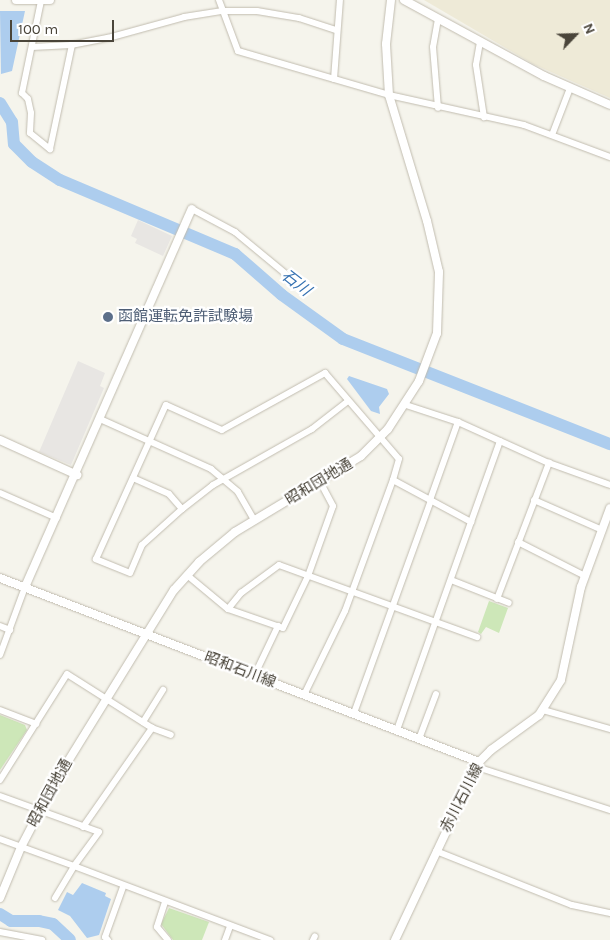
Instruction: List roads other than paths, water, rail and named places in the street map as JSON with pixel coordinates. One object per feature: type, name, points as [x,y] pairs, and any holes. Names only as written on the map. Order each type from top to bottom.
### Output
[{"type":"street","points":[[16,0],[45,1],[22,93],[28,99],[31,113],[30,133],[50,150],[72,45]]},
{"type":"street","points":[[219,0],[238,51],[389,95],[552,135],[610,157]]},
{"type":"street","points":[[334,80],[336,30],[340,0]]},
{"type":"street","name":"昭和団地通","points":[[0,898],[21,847],[39,811],[147,633],[187,575],[223,541],[254,520],[321,483],[354,461],[380,439],[406,405],[419,381],[437,333],[438,272],[427,221],[389,95],[386,44],[392,0]]},
{"type":"street","points":[[404,0],[480,42],[570,88],[610,105]]},
{"type":"street","points":[[32,47],[72,45],[184,16],[223,11],[274,14],[336,30]]},
{"type":"street","points":[[438,18],[433,47],[438,108]]},
{"type":"street","points":[[480,42],[476,65],[484,117]]},
{"type":"street","points":[[552,135],[570,88]]},
{"type":"street","points":[[0,655],[25,587],[77,474],[188,222],[192,209],[235,232],[292,279]]},
{"type":"street","points":[[304,695],[352,592],[399,460],[325,373],[222,430],[166,405],[96,559],[130,573],[142,545],[182,509],[224,479],[312,429],[348,401]]},
{"type":"street","points":[[406,405],[458,422],[549,462],[610,485]]},
{"type":"street","points":[[100,419],[211,468],[238,492],[254,520]]},
{"type":"street","points":[[354,713],[458,422]]},
{"type":"street","points":[[0,440],[77,474]]},
{"type":"street","points":[[397,730],[500,440]]},
{"type":"street","points":[[497,599],[549,462]]},
{"type":"street","points":[[133,478],[169,494],[182,509]]},
{"type":"street","points":[[393,480],[471,522]]},
{"type":"street","points":[[187,575],[228,609],[283,628],[308,576],[334,506],[321,483]]},
{"type":"street","points":[[0,493],[57,518]]},
{"type":"street","points":[[534,500],[602,530]]},
{"type":"street","name":"赤川石川線","points":[[395,940],[478,764],[491,750],[526,727],[543,710],[561,680],[584,576],[602,530],[608,521],[610,508]]},
{"type":"street","points":[[518,542],[584,576]]},
{"type":"street","points":[[228,609],[241,593],[279,565],[477,637]]},
{"type":"street","name":"昭和石川線","points":[[0,578],[419,738],[478,764]]},
{"type":"street","points":[[451,580],[509,603]]},
{"type":"street","points":[[0,626],[10,630]]},
{"type":"street","points":[[257,670],[278,626]]},
{"type":"street","points":[[0,780],[67,674],[152,728],[171,735]]},
{"type":"street","points":[[143,722],[163,690]]},
{"type":"street","points":[[419,738],[436,694]]},
{"type":"street","points":[[0,710],[36,724]]},
{"type":"street","points":[[543,710],[610,729]]},
{"type":"street","points":[[83,827],[152,728]]},
{"type":"street","points":[[478,764],[610,810]]},
{"type":"street","points":[[0,796],[99,832],[74,866],[55,898]]},
{"type":"street","points":[[0,838],[123,887],[270,940]]},
{"type":"street","points":[[436,851],[572,905],[610,913]]},
{"type":"street","points":[[108,940],[105,937],[123,887]]},
{"type":"street","points":[[165,902],[157,927],[168,940]]},
{"type":"street","points":[[225,940],[230,926]]},
{"type":"street","points":[[0,932],[37,940]]},
{"type":"water","points":[[0,11],[25,11],[12,71],[1,74],[1,78]]},
{"type":"water","points":[[349,376],[387,389],[389,394],[379,407],[380,414],[371,411],[347,379]]},
{"type":"water","points":[[82,883],[106,893],[105,896],[111,899],[99,935],[87,938],[70,916],[58,910],[67,892],[73,895]]},
{"type":"waterway","name":"石川","points":[[0,103],[12,122],[14,144],[32,162],[60,180],[235,254],[282,295],[343,339],[610,444]]},
{"type":"waterway","points":[[0,914],[11,921],[39,921],[53,924],[70,940]]},
{"type":"place","name":"函館運転免許試験場","points":[[108,317]]}]
